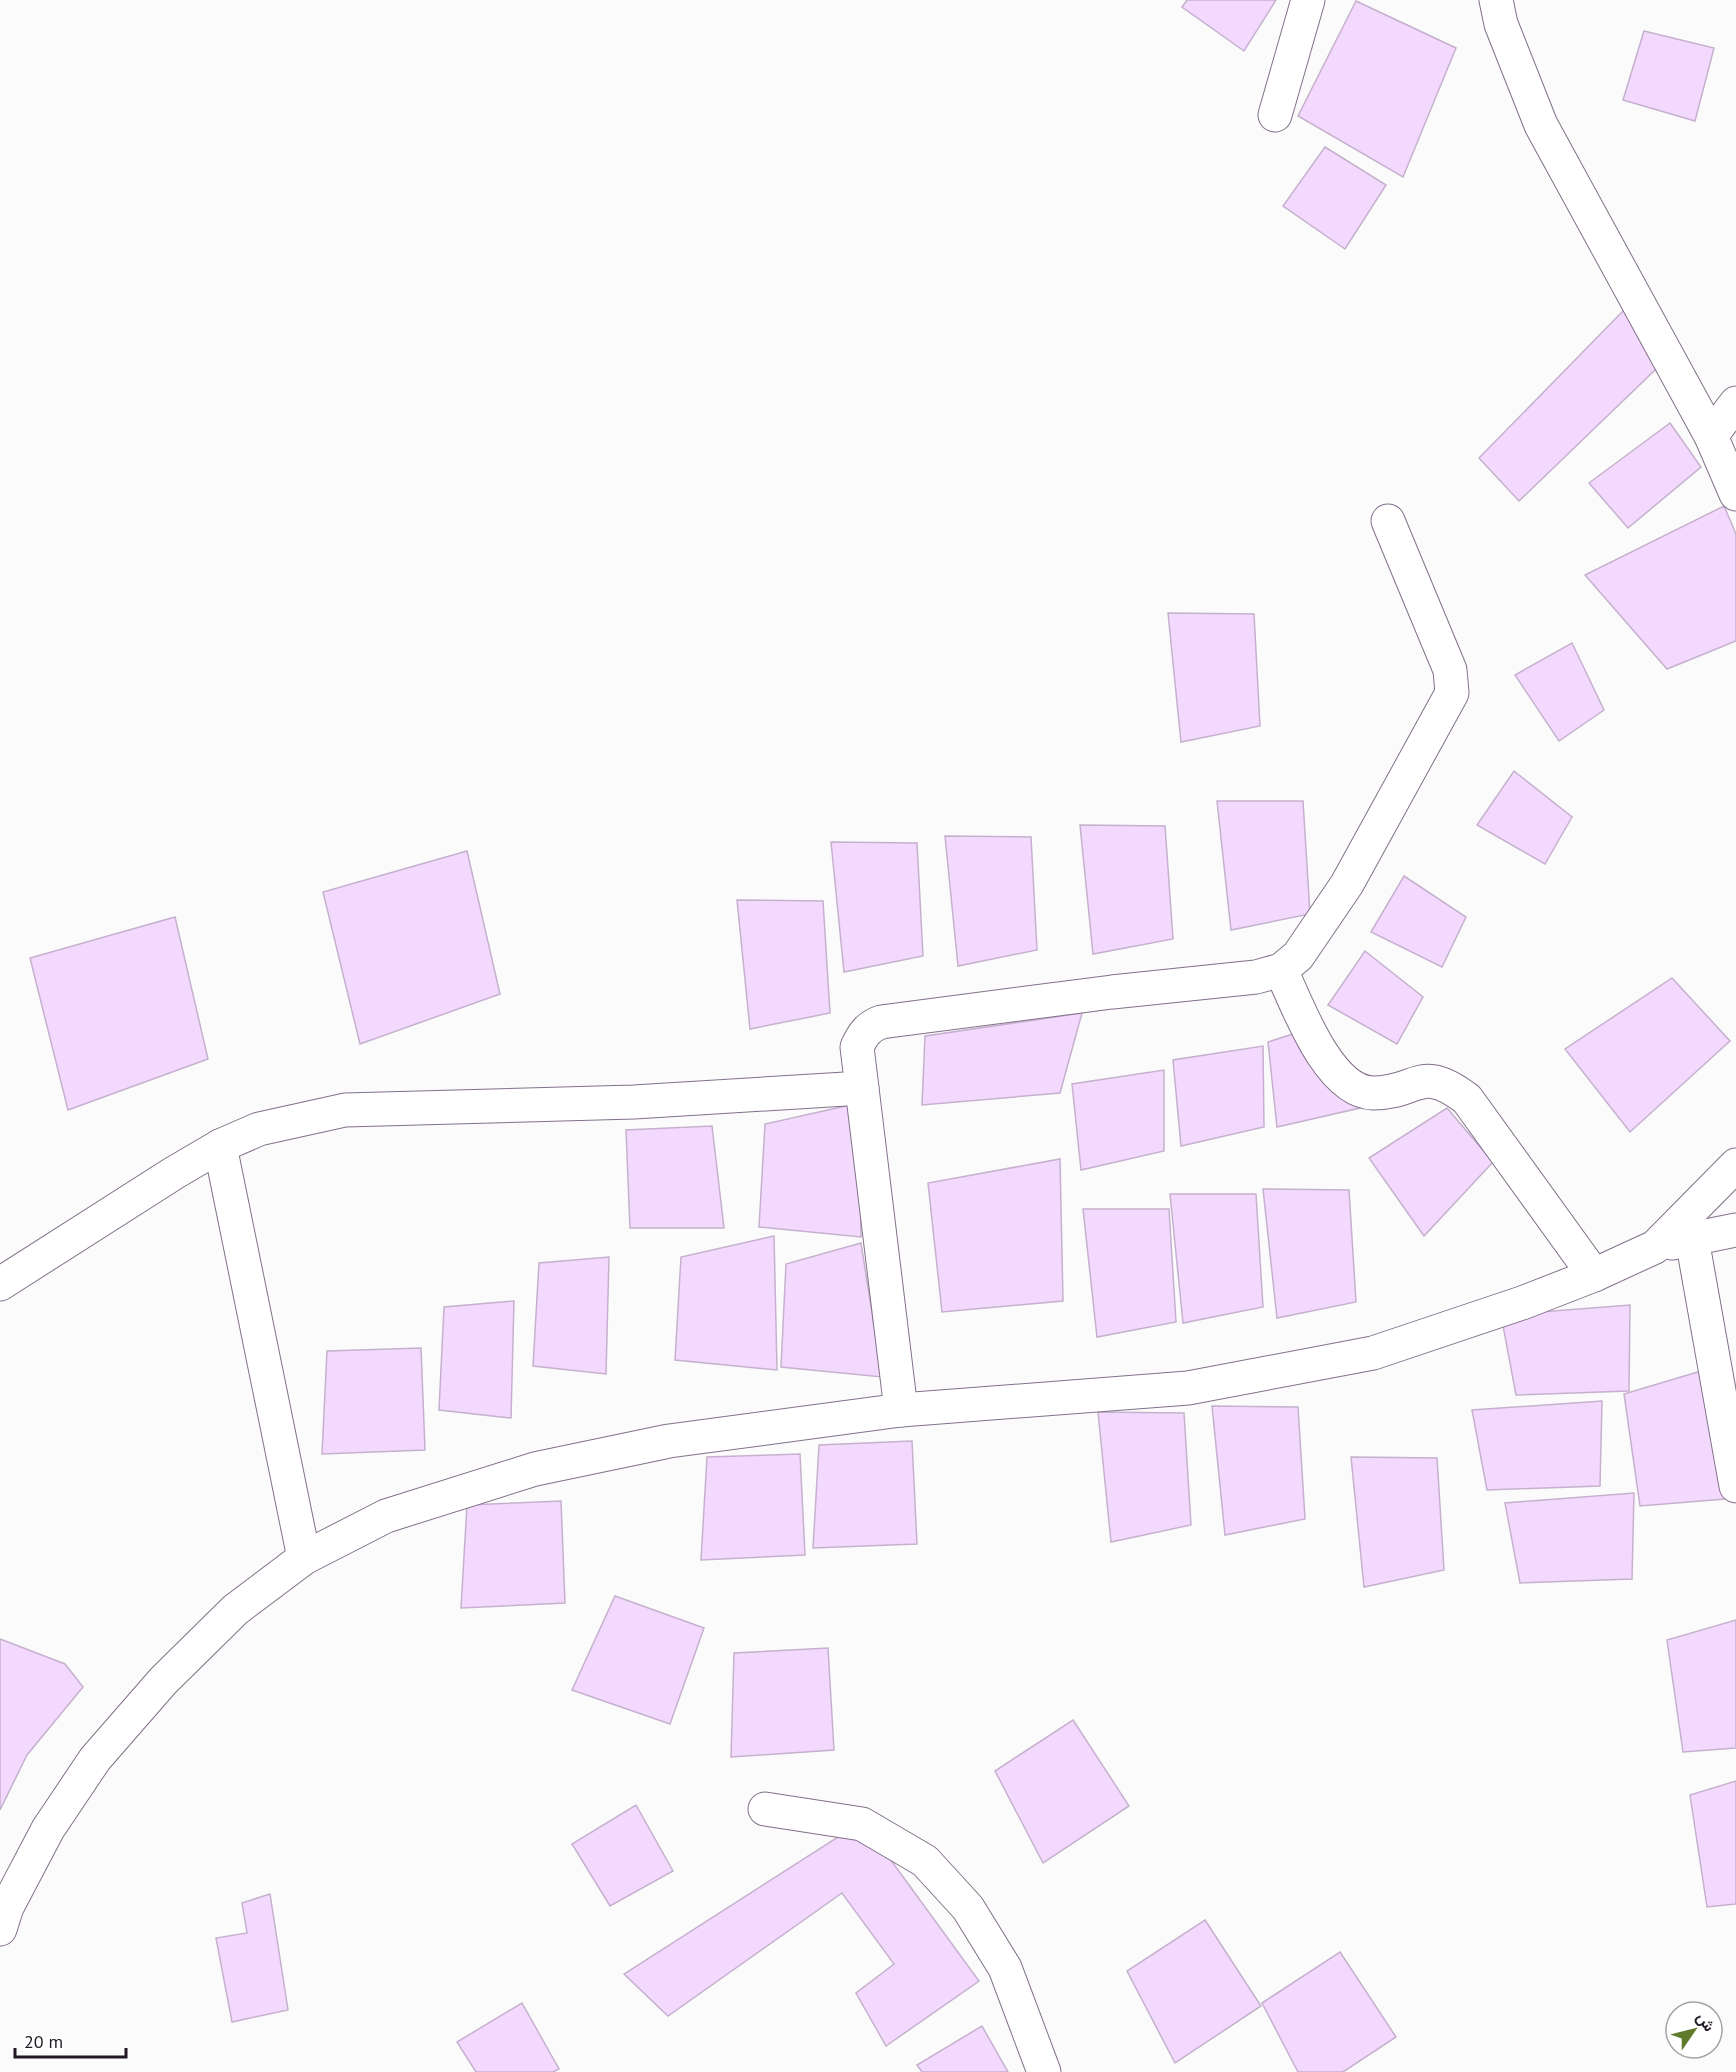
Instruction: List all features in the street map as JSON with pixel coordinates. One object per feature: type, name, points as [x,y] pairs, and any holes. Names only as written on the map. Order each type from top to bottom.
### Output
[{"type":"street","points":[[1275,115],[1308,0]]},
{"type":"street","points":[[1496,0],[1501,24],[1541,125],[1711,436],[1736,494]]},
{"type":"street","points":[[1711,436],[1736,403]]},
{"type":"street","points":[[901,1410],[857,1047],[862,1036],[871,1026],[881,1022],[1112,992],[1256,977],[1281,970],[1298,956],[1347,884],[1452,693],[1450,670],[1388,520]]},
{"type":"street","points":[[1281,970],[1328,1064],[1341,1078],[1355,1088],[1370,1093],[1386,1092],[1433,1080],[1450,1086],[1467,1099],[1594,1275]]},
{"type":"street","points":[[0,1284],[174,1173],[220,1146],[259,1129],[345,1110],[634,1102],[862,1088]]},
{"type":"street","points":[[220,1146],[304,1558]]},
{"type":"street","points":[[1655,1247],[1736,1165]]},
{"type":"street","points":[[0,1929],[8,1906],[48,1829],[94,1759],[163,1681],[235,1610],[304,1558],[386,1516],[535,1469],[669,1441],[901,1410],[1188,1388],[1373,1353],[1522,1304],[1655,1247],[1736,1230]]},
{"type":"street","points":[[1692,1239],[1736,1486]]},
{"type":"street","points":[[765,1809],[862,1824],[925,1861],[968,1908],[1005,1968],[1044,2072]]},
{"type":"building","points":[[1187,0],[1276,0],[1244,51],[1182,7]]},
{"type":"building","points":[[1356,1],[1456,48],[1403,177],[1298,116]]},
{"type":"building","points":[[1644,31],[1714,48],[1695,121],[1623,100]]},
{"type":"building","points":[[1325,147],[1386,185],[1345,249],[1283,206]]},
{"type":"building","points":[[1624,310],[1656,369],[1519,501],[1479,458]]},
{"type":"building","points":[[1670,423],[1701,467],[1628,528],[1589,483]]},
{"type":"building","points":[[1724,506],[1736,534],[1736,641],[1667,669],[1585,575]]},
{"type":"building","points":[[1168,613],[1254,614],[1260,726],[1181,742]]},
{"type":"building","points":[[1572,643],[1604,710],[1559,741],[1515,675]]},
{"type":"building","points":[[1514,771],[1572,817],[1545,864],[1477,825]]},
{"type":"building","points":[[1217,801],[1303,801],[1310,914],[1231,930]]},
{"type":"building","points":[[1080,825],[1165,826],[1173,939],[1093,954]]},
{"type":"building","points":[[945,836],[1031,837],[1037,950],[958,966]]},
{"type":"building","points":[[831,842],[917,843],[923,956],[844,972]]},
{"type":"building","points":[[467,851],[500,994],[360,1044],[323,892]]},
{"type":"building","points":[[1404,876],[1466,917],[1442,967],[1371,932]]},
{"type":"building","points":[[737,900],[823,901],[830,1013],[750,1029]]},
{"type":"building","points":[[175,917],[208,1059],[68,1110],[30,958]]},
{"type":"building","points":[[1365,951],[1423,997],[1397,1044],[1328,1005]]},
{"type":"building","points":[[1672,978],[1730,1041],[1630,1132],[1565,1049]]},
{"type":"building","points":[[1082,1013],[1060,1093],[922,1105],[925,1036]]},
{"type":"building","points":[[1299,1032],[1324,1079],[1360,1108],[1277,1127],[1268,1042]]},
{"type":"building","points":[[1263,1046],[1264,1127],[1181,1146],[1173,1060]]},
{"type":"building","points":[[1164,1070],[1164,1151],[1081,1170],[1072,1084]]},
{"type":"building","points":[[859,1103],[861,1237],[759,1227],[765,1124]]},
{"type":"building","points":[[1447,1108],[1493,1162],[1424,1236],[1369,1158]]},
{"type":"building","points":[[712,1126],[724,1228],[630,1228],[626,1130]]},
{"type":"building","points":[[1060,1159],[1063,1301],[942,1312],[928,1183]]},
{"type":"building","points":[[1263,1189],[1349,1190],[1356,1302],[1277,1318]]},
{"type":"building","points":[[1170,1194],[1256,1194],[1263,1307],[1183,1323]]},
{"type":"building","points":[[1083,1209],[1169,1209],[1176,1322],[1097,1337]]},
{"type":"building","points":[[774,1236],[777,1370],[675,1360],[681,1257]]},
{"type":"building","points":[[861,1243],[882,1377],[781,1367],[786,1264]]},
{"type":"building","points":[[609,1257],[606,1374],[533,1366],[539,1263]]},
{"type":"building","points":[[514,1301],[511,1418],[439,1410],[444,1307]]},
{"type":"building","points":[[1630,1305],[1629,1391],[1516,1395],[1501,1315]]},
{"type":"building","points":[[421,1348],[425,1450],[322,1454],[327,1351]]},
{"type":"building","points":[[1701,1371],[1725,1499],[1640,1506],[1624,1394]]},
{"type":"building","points":[[1602,1401],[1600,1486],[1487,1490],[1472,1410]]},
{"type":"building","points":[[1212,1406],[1298,1407],[1305,1519],[1225,1535]]},
{"type":"building","points":[[1098,1412],[1184,1413],[1191,1525],[1111,1542]]},
{"type":"building","points":[[912,1441],[917,1544],[813,1548],[819,1445]]},
{"type":"building","points":[[800,1454],[805,1555],[701,1560],[707,1457]]},
{"type":"building","points":[[1351,1457],[1437,1458],[1444,1570],[1364,1587]]},
{"type":"building","points":[[1634,1493],[1632,1579],[1520,1583],[1505,1503]]},
{"type":"building","points":[[561,1501],[565,1603],[461,1608],[467,1505]]},
{"type":"building","points":[[615,1596],[704,1628],[670,1724],[572,1690]]},
{"type":"building","points":[[1736,1620],[1736,1748],[1683,1752],[1667,1640]]},
{"type":"building","points":[[0,1639],[65,1664],[83,1687],[27,1755],[0,1810]]},
{"type":"building","points":[[828,1648],[834,1750],[731,1757],[734,1653]]},
{"type":"building","points":[[1073,1720],[1129,1806],[1043,1863],[995,1771]]},
{"type":"building","points":[[1736,1781],[1736,1904],[1707,1907],[1690,1795]]},
{"type":"building","points":[[636,1805],[673,1871],[610,1906],[572,1844]]},
{"type":"building","points":[[841,1835],[882,1848],[979,1981],[886,2046],[856,1993],[894,1964],[842,1893],[668,2016],[624,1974]]},
{"type":"building","points":[[270,1894],[288,2010],[232,2022],[216,1938],[247,1933],[242,1903]]},
{"type":"building","points":[[1205,1920],[1261,2006],[1175,2063],[1127,1971]]},
{"type":"building","points":[[1340,1952],[1396,2037],[1343,2072],[1298,2072],[1262,2003]]},
{"type":"building","points":[[522,2003],[559,2069],[553,2072],[476,2072],[457,2042]]},
{"type":"building","points":[[982,2026],[1008,2072],[922,2072],[917,2065]]}]
